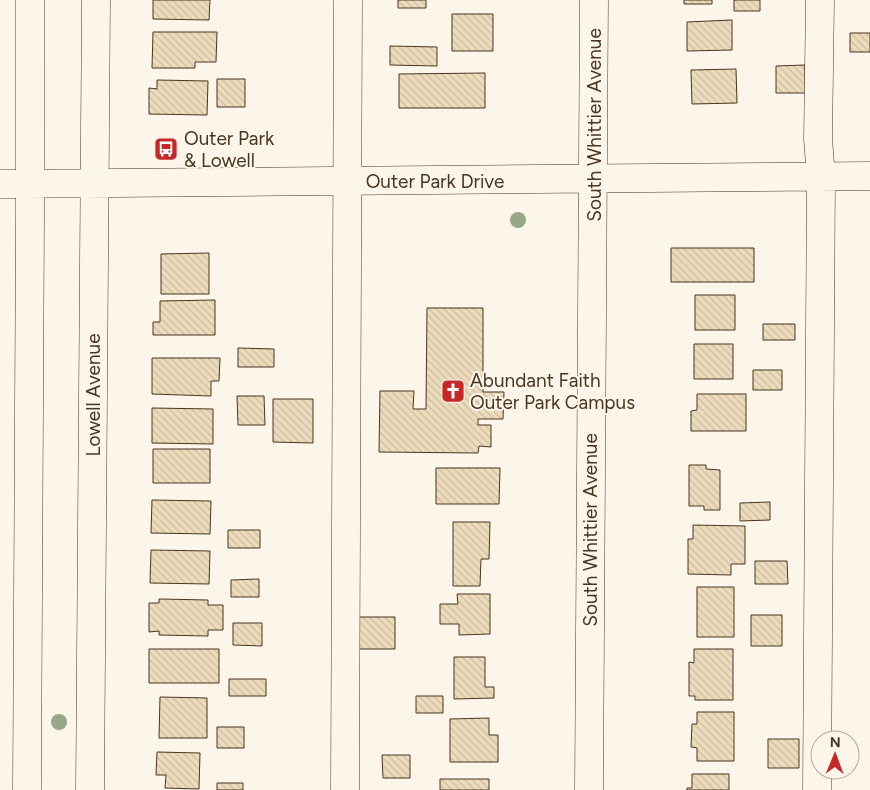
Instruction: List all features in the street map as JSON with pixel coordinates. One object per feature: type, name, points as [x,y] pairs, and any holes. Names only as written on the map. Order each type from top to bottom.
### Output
[{"type":"street","points":[[27,790],[30,0]]},
{"type":"street","name":"Lowell Avenue","points":[[90,790],[96,0]]},
{"type":"street","points":[[345,790],[348,0]]},
{"type":"street","name":"South Whittier Avenue","points":[[589,790],[594,0]]},
{"type":"street","points":[[817,790],[821,177],[818,139],[820,0]]},
{"type":"street","name":"Outer Park Drive","points":[[0,184],[870,176]]},
{"type":"building","points":[[153,0],[210,0],[209,20],[153,19]]},
{"type":"building","points":[[398,0],[426,0],[426,8],[398,8]]},
{"type":"building","points":[[684,0],[712,0],[712,4],[684,4]]},
{"type":"building","points":[[734,0],[760,0],[760,11],[734,11]]},
{"type":"building","points":[[452,14],[493,14],[493,51],[452,51]]},
{"type":"building","points":[[732,20],[732,50],[687,51],[687,22]]},
{"type":"building","points":[[153,32],[217,32],[216,62],[195,62],[195,68],[152,68]]},
{"type":"building","points":[[850,33],[870,33],[870,52],[850,52]]},
{"type":"building","points":[[390,46],[437,47],[437,66],[390,65]]},
{"type":"building","points":[[805,65],[805,93],[776,93],[776,66]]},
{"type":"building","points":[[736,69],[737,103],[692,104],[691,70]]},
{"type":"building","points":[[485,73],[485,108],[399,108],[399,74]]},
{"type":"building","points":[[217,79],[245,79],[245,107],[217,107]]},
{"type":"building","points":[[157,80],[208,81],[207,115],[149,114],[149,88],[157,89]]},
{"type":"building","points":[[671,248],[754,248],[754,282],[671,282]]},
{"type":"building","points":[[209,253],[209,294],[161,294],[161,254]]},
{"type":"building","points":[[695,295],[735,295],[735,330],[695,330]]},
{"type":"building","points":[[215,300],[215,335],[153,335],[153,322],[160,322],[160,301]]},
{"type":"building","points":[[427,308],[483,308],[483,392],[504,392],[503,419],[478,419],[478,425],[491,425],[491,447],[479,446],[478,453],[379,452],[380,391],[414,391],[413,409],[426,409]]},
{"type":"building","points":[[763,324],[795,324],[795,340],[763,340]]},
{"type":"building","points":[[694,344],[733,344],[733,379],[694,379]]},
{"type":"building","points":[[238,348],[274,349],[274,367],[238,367]]},
{"type":"building","points":[[152,358],[220,358],[219,381],[211,381],[211,396],[152,394]]},
{"type":"building","points":[[753,370],[782,370],[782,390],[753,390]]},
{"type":"building","points":[[697,394],[746,394],[746,431],[691,431],[691,411],[697,410]]},
{"type":"building","points":[[237,396],[264,396],[265,425],[238,425]]},
{"type":"building","points":[[273,399],[313,399],[313,443],[273,442]]},
{"type":"building","points":[[152,408],[213,409],[213,444],[152,443]]},
{"type":"building","points":[[153,449],[210,449],[210,483],[153,483]]},
{"type":"building","points":[[689,465],[706,465],[706,469],[720,470],[720,510],[704,510],[704,506],[689,506]]},
{"type":"building","points":[[436,468],[500,468],[499,504],[436,504]]},
{"type":"building","points":[[152,500],[211,501],[210,534],[151,533]]},
{"type":"building","points":[[770,502],[770,520],[740,521],[740,503]]},
{"type":"building","points":[[453,522],[490,522],[489,559],[481,559],[480,586],[453,586]]},
{"type":"building","points":[[693,525],[745,526],[745,564],[731,564],[731,575],[688,574],[688,539],[693,539]]},
{"type":"building","points":[[228,530],[260,530],[260,548],[228,548]]},
{"type":"building","points":[[151,550],[210,551],[209,584],[150,583]]},
{"type":"building","points":[[755,561],[787,561],[788,584],[755,584]]},
{"type":"building","points":[[259,579],[259,597],[231,597],[231,580]]},
{"type":"building","points":[[697,587],[734,587],[734,637],[697,637]]},
{"type":"building","points":[[457,594],[490,594],[490,634],[459,635],[459,624],[440,624],[440,604],[458,604]]},
{"type":"building","points":[[159,599],[208,600],[208,605],[223,605],[223,630],[208,630],[208,636],[159,635],[159,631],[149,632],[149,603],[159,603]]},
{"type":"building","points":[[751,615],[782,615],[782,646],[751,646]]},
{"type":"building","points":[[354,617],[395,617],[395,649],[354,649]]},
{"type":"building","points":[[233,623],[262,623],[262,646],[233,645]]},
{"type":"building","points":[[149,649],[219,649],[219,683],[149,683]]},
{"type":"building","points":[[694,649],[733,649],[733,700],[695,700],[695,696],[689,696],[689,662],[694,663]]},
{"type":"building","points":[[454,657],[485,657],[485,687],[494,687],[494,698],[454,699]]},
{"type":"building","points":[[229,679],[266,679],[266,696],[229,696]]},
{"type":"building","points":[[416,696],[443,696],[443,713],[416,713]]},
{"type":"building","points":[[160,697],[207,698],[207,738],[159,738]]},
{"type":"building","points":[[697,712],[734,712],[734,761],[697,761],[697,748],[691,747],[692,724],[697,724]]},
{"type":"building","points":[[489,718],[489,735],[498,735],[498,762],[450,762],[450,719]]},
{"type":"building","points":[[217,727],[244,727],[244,748],[217,748]]},
{"type":"building","points":[[768,739],[799,739],[799,768],[768,768]]},
{"type":"building","points":[[157,752],[200,753],[199,789],[165,788],[166,775],[156,775]]},
{"type":"building","points":[[382,755],[410,755],[410,778],[383,778]]},
{"type":"building","points":[[692,774],[729,774],[729,790],[687,790],[687,788],[692,788]]},
{"type":"building","points":[[440,779],[489,779],[489,790],[440,790]]},
{"type":"building","points":[[217,783],[243,783],[243,790],[217,790]]},
{"type":"place","name":"Outer Park & Lowell","points":[[166,149]]},
{"type":"place","name":"Abundant Faith Outer Park Campus","points":[[453,391]]}]
